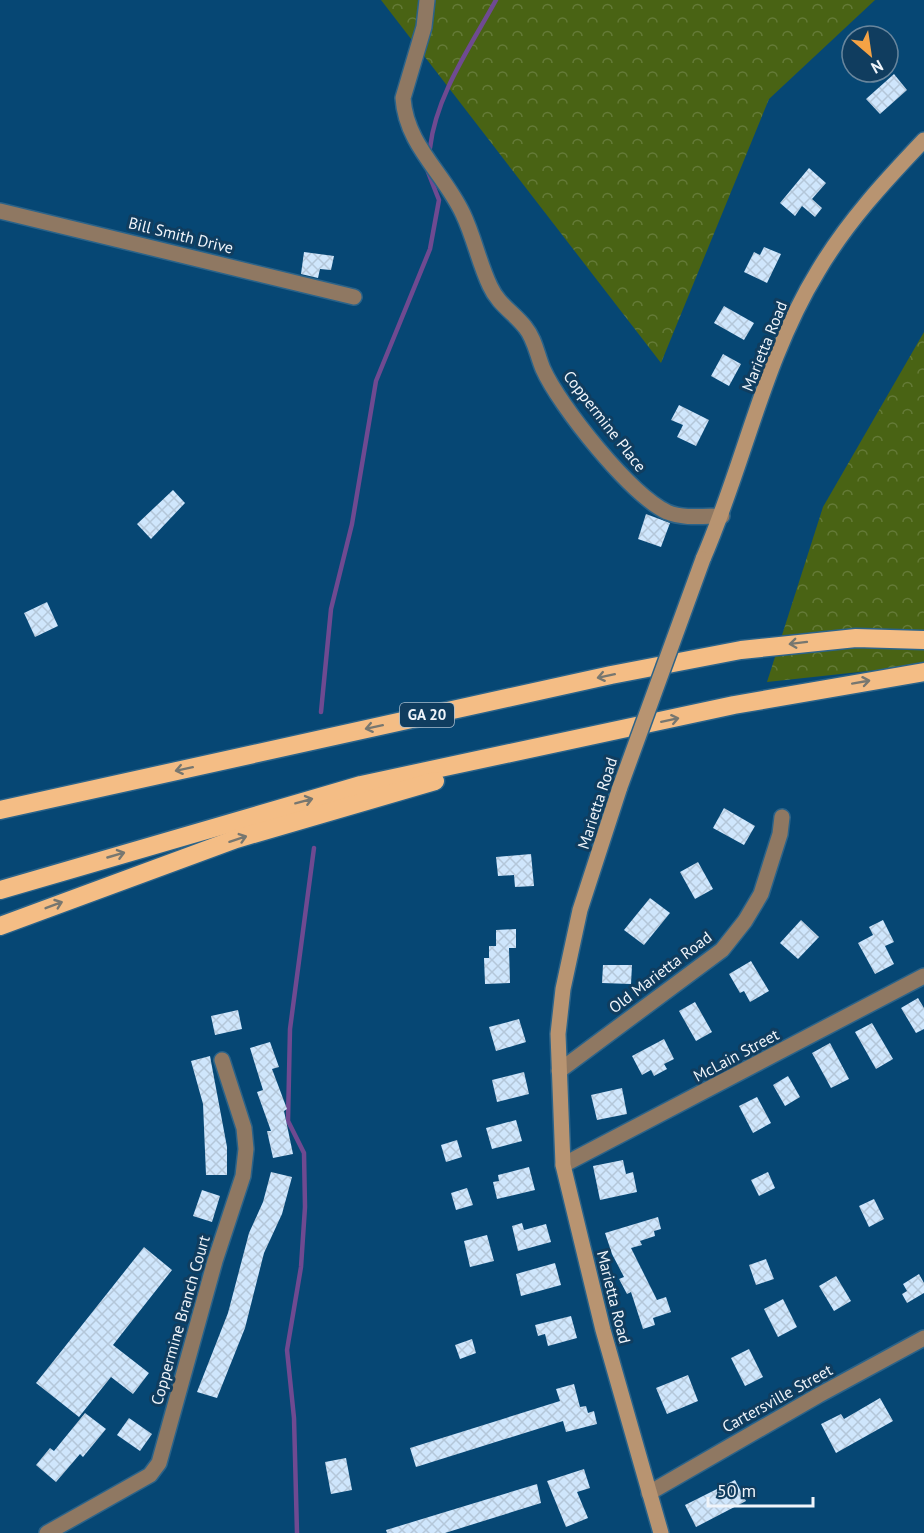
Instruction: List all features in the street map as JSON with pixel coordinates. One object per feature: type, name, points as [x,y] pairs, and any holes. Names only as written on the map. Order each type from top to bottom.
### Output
[{"type":"highway","name":"GA 20","points":[[0,810],[611,675],[741,650],[856,638],[924,640]]},
{"type":"highway","points":[[0,890],[361,785],[819,689],[924,672]]},
{"type":"highway","points":[[0,926],[236,839],[592,737]]},
{"type":"street","name":"Coppermine Place","points":[[427,0],[424,27],[403,98],[404,110],[422,154],[442,178],[462,212],[491,288],[507,310],[525,327],[556,392],[623,478],[643,496],[669,513],[722,516]]},
{"type":"street","name":"Marietta Road","points":[[661,1533],[603,1330],[564,1164],[558,1034],[568,959],[580,910],[621,787],[703,558],[722,516],[779,351],[817,272],[867,201],[924,140]]},
{"type":"street","name":"Bill Smith Drive","points":[[0,211],[354,297]]},
{"type":"street","name":"Old Marietta Road","points":[[559,1071],[722,950],[745,921],[761,894],[780,834],[782,817]]},
{"type":"street","name":"McLain Street","points":[[564,1164],[924,976]]},
{"type":"street","name":"Coppermine Branch Court","points":[[47,1533],[150,1475],[159,1463],[215,1261],[243,1176],[246,1149],[244,1128],[222,1060]]},
{"type":"street","name":"Cartersville Street","points":[[649,1493],[809,1400],[924,1338]]},
{"type":"green space","points":[[381,0],[875,0],[849,24],[840,24],[840,33],[769,99],[661,363]]},
{"type":"green space","points":[[924,332],[924,665],[767,682],[823,507]]},
{"type":"building","points":[[900,81],[907,90],[880,114],[866,99],[883,84],[900,84]]},
{"type":"building","points":[[809,168],[826,183],[812,199],[822,208],[815,217],[802,206],[795,216],[780,203]]},
{"type":"building","points":[[764,247],[781,254],[767,283],[744,272],[754,252],[760,255]]},
{"type":"building","points":[[304,252],[334,256],[331,270],[320,269],[318,278],[301,274]]},
{"type":"building","points":[[724,306],[754,323],[744,340],[714,323]]},
{"type":"building","points":[[723,354],[741,364],[729,386],[711,376]]},
{"type":"building","points":[[679,405],[709,420],[696,446],[677,437],[683,425],[671,420]]},
{"type":"building","points":[[173,490],[185,503],[151,539],[137,524]]},
{"type":"building","points":[[646,514],[670,523],[661,547],[638,539]]},
{"type":"building","points":[[47,602],[58,626],[35,637],[24,613]]},
{"type":"building","points":[[724,808],[755,826],[744,845],[713,828]]},
{"type":"building","points":[[531,854],[534,886],[515,887],[514,875],[498,876],[496,857]]},
{"type":"building","points":[[698,862],[713,889],[695,899],[680,872]]},
{"type":"building","points":[[650,898],[670,913],[644,945],[624,930]]},
{"type":"building","points":[[801,920],[819,937],[798,959],[780,943]]},
{"type":"building","points":[[883,920],[894,942],[885,946],[894,964],[875,974],[858,943],[873,935],[869,927]]},
{"type":"building","points":[[516,929],[516,948],[509,948],[510,983],[485,984],[484,958],[489,958],[489,946],[496,946],[496,930]]},
{"type":"building","points":[[751,961],[769,991],[750,1002],[744,991],[740,993],[729,974]]},
{"type":"building","points":[[603,965],[632,965],[631,984],[602,983]]},
{"type":"building","points":[[918,998],[924,1008],[924,1029],[916,1033],[901,1008]]},
{"type":"building","points":[[695,1002],[712,1032],[696,1041],[679,1011]]},
{"type":"building","points":[[238,1010],[242,1029],[215,1035],[211,1016]]},
{"type":"building","points":[[519,1019],[526,1042],[496,1051],[489,1027]]},
{"type":"building","points":[[872,1023],[893,1059],[876,1069],[855,1032]]},
{"type":"building","points":[[664,1039],[674,1059],[664,1064],[667,1069],[654,1076],[651,1070],[642,1075],[632,1056]]},
{"type":"building","points":[[270,1042],[279,1067],[272,1069],[287,1109],[284,1111],[293,1154],[273,1158],[267,1131],[271,1131],[257,1092],[263,1090],[250,1048]]},
{"type":"building","points":[[830,1043],[849,1079],[831,1088],[812,1053]]},
{"type":"building","points":[[210,1056],[227,1147],[227,1175],[206,1175],[203,1104],[191,1061]]},
{"type":"building","points":[[524,1072],[529,1094],[497,1102],[492,1080]]},
{"type":"building","points":[[788,1076],[800,1097],[785,1106],[773,1085]]},
{"type":"building","points":[[622,1088],[627,1114],[597,1120],[591,1095]]},
{"type":"building","points":[[757,1097],[771,1123],[753,1133],[739,1106]]},
{"type":"building","points":[[516,1120],[522,1141],[492,1149],[486,1128]]},
{"type":"building","points":[[457,1140],[462,1157],[446,1162],[441,1145]]},
{"type":"building","points":[[623,1160],[626,1174],[633,1172],[637,1192],[600,1200],[593,1166]]},
{"type":"building","points":[[529,1167],[535,1190],[497,1199],[493,1182],[499,1181],[498,1175]]},
{"type":"building","points":[[271,1172],[292,1177],[282,1214],[264,1253],[245,1328],[217,1398],[197,1392],[228,1313],[249,1233],[263,1202]]},
{"type":"building","points":[[768,1172],[775,1188],[759,1196],[751,1180]]},
{"type":"building","points":[[467,1188],[473,1205],[456,1210],[451,1193]]},
{"type":"building","points":[[202,1190],[220,1196],[212,1222],[193,1216]]},
{"type":"building","points":[[874,1199],[884,1219],[869,1227],[859,1206]]},
{"type":"building","points":[[658,1217],[661,1229],[654,1231],[655,1236],[640,1241],[642,1245],[631,1248],[657,1300],[666,1297],[671,1312],[653,1318],[655,1325],[643,1329],[631,1292],[627,1294],[619,1279],[624,1277],[612,1254],[605,1233]]},
{"type":"building","points":[[522,1223],[524,1230],[546,1224],[551,1242],[518,1251],[512,1226]]},
{"type":"building","points":[[487,1235],[494,1261],[470,1267],[464,1241]]},
{"type":"building","points":[[144,1247],[172,1270],[113,1345],[149,1373],[133,1394],[111,1377],[79,1417],[36,1383]]},
{"type":"building","points":[[766,1259],[774,1279],[756,1285],[749,1265]]},
{"type":"building","points":[[555,1263],[561,1285],[521,1296],[516,1274]]},
{"type":"building","points":[[919,1274],[924,1283],[924,1293],[907,1303],[902,1294],[907,1291],[903,1284]]},
{"type":"building","points":[[836,1276],[851,1301],[834,1311],[819,1286]]},
{"type":"building","points":[[783,1299],[797,1327],[778,1337],[764,1309]]},
{"type":"building","points":[[571,1316],[577,1338],[548,1346],[545,1334],[538,1336],[535,1325]]},
{"type":"building","points":[[472,1339],[476,1353],[460,1359],[455,1345]]},
{"type":"building","points":[[749,1349],[763,1377],[745,1386],[731,1358]]},
{"type":"building","points":[[688,1375],[698,1401],[667,1414],[656,1388]]},
{"type":"building","points":[[574,1384],[580,1407],[586,1406],[588,1413],[594,1411],[597,1424],[566,1432],[563,1421],[416,1467],[410,1448],[560,1401],[556,1389]]},
{"type":"building","points":[[880,1398],[893,1421],[836,1453],[821,1424],[841,1414],[844,1419]]},
{"type":"building","points":[[85,1413],[106,1429],[83,1457],[80,1454],[56,1482],[36,1465],[50,1448],[54,1451]]},
{"type":"building","points":[[129,1418],[152,1434],[140,1451],[117,1435]]},
{"type":"building","points":[[346,1458],[352,1490],[331,1494],[325,1462]]},
{"type":"building","points":[[584,1469],[590,1488],[577,1492],[588,1518],[566,1527],[547,1481]]},
{"type":"building","points":[[735,1480],[746,1501],[696,1527],[685,1505]]},
{"type":"building","points":[[537,1484],[541,1503],[445,1533],[387,1533],[386,1530]]},
{"type":"waterway","points":[[430,148],[439,109],[447,90],[496,0]]},
{"type":"waterway","points":[[321,712],[331,609],[352,524],[376,381],[430,249],[439,200],[428,172]]},
{"type":"waterway","points":[[297,1533],[294,1418],[287,1350],[301,1267],[305,1207],[304,1153],[288,1121],[290,1029],[314,848]]}]
